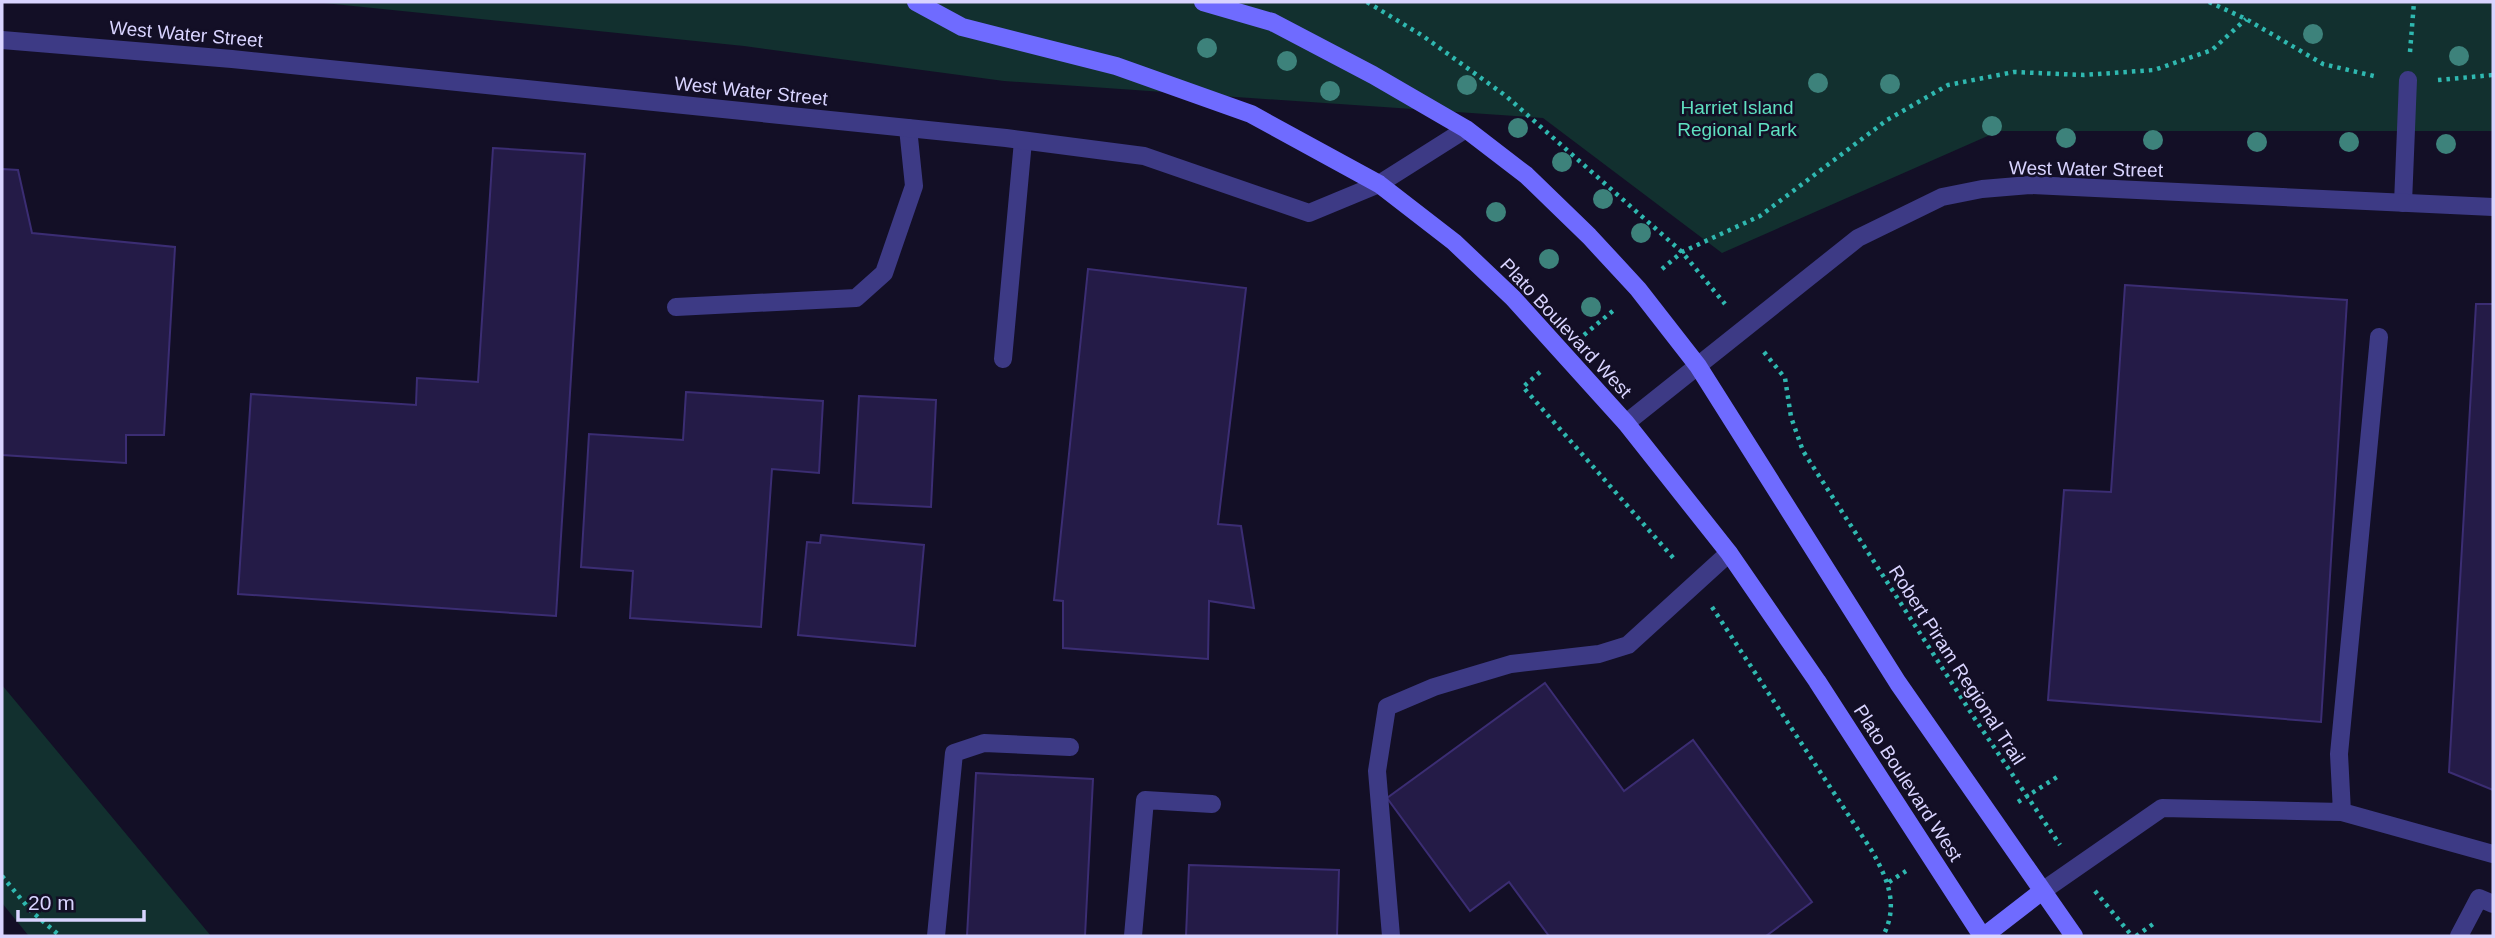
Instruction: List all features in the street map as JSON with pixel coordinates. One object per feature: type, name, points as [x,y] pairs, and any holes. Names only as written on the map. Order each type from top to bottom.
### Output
[{"type":"street","name":"Plato Boulevard West","points":[[916,2],[962,27],[1116,66],[1251,114],[1379,184],[1454,242],[1513,298],[1626,423],[1729,553],[1818,681],[1983,936]]},
{"type":"street","points":[[1203,2],[1272,22],[1373,75],[1466,129],[1526,175],[1589,236],[1638,289],[1698,366],[1898,683],[2074,936]]},
{"type":"street","name":"West Water Street","points":[[2,40],[232,59],[908,128],[1144,156],[1310,212],[1379,184],[1466,129]]},
{"type":"street","points":[[2403,203],[2408,80]]},
{"type":"street","points":[[676,307],[856,298],[884,273],[914,186],[908,128]]},
{"type":"street","points":[[1003,359],[1023,141]]},
{"type":"street","name":"West Water Street","points":[[1626,423],[1858,238],[1941,197],[2030,185],[2493,207]]},
{"type":"street","points":[[2342,812],[2339,754],[2379,337]]},
{"type":"street","points":[[1391,936],[1377,771],[1387,706],[1434,687],[1511,664],[1599,654],[1628,645],[1729,553]]},
{"type":"street","points":[[936,936],[954,753],[984,743],[1070,747]]},
{"type":"street","points":[[1133,936],[1145,800],[1212,804]]},
{"type":"street","points":[[1983,936],[2075,866],[2162,808],[2342,812],[2493,854]]},
{"type":"street","points":[[2459,936],[2479,898],[2493,904]]},
{"type":"path","points":[[1367,2],[1423,36],[1506,96],[1682,252]]},
{"type":"path","points":[[2209,2],[2246,19],[2323,64],[2408,80],[2460,80],[2493,75]]},
{"type":"path","points":[[2410,50],[2414,2]]},
{"type":"path","points":[[1883,936],[1891,921],[1892,899],[1884,872],[1696,584],[1524,387],[1682,252],[1760,216],[1886,120],[1948,85],[2014,72],[2084,75],[2154,70],[2212,50],[2246,19]]},
{"type":"path","name":"Robert Piram Regional Trail","points":[[1786,394],[1803,451],[2026,797],[2075,866],[2134,936]]},
{"type":"path","points":[[2026,797],[2057,777]]},
{"type":"path","points":[[2,876],[31,911],[60,936]]},
{"type":"path","points":[[2134,936],[2157,922]]},
{"type":"green space","name":"Harriet Island Regional Park","points":[[314,2],[2493,2],[2493,131],[1999,131],[1722,253],[1543,118],[1004,81],[744,46]]},
{"type":"green space","points":[[2,685],[211,936],[28,935],[2,903]]},
{"type":"building","points":[[493,148],[585,154],[556,616],[238,594],[251,394],[416,405],[417,378],[478,382]]},
{"type":"building","points":[[2,169],[18,170],[32,233],[175,247],[164,435],[126,435],[126,463],[2,455]]},
{"type":"building","points":[[1088,269],[1246,288],[1218,524],[1241,526],[1254,608],[1209,601],[1208,659],[1063,648],[1063,601],[1054,600]]},
{"type":"building","points":[[2125,285],[2347,300],[2321,722],[2048,700],[2064,490],[2111,492]]},
{"type":"building","points":[[2476,304],[2493,304],[2493,790],[2449,772]]},
{"type":"building","points":[[686,392],[823,401],[819,473],[772,469],[761,627],[630,618],[633,571],[581,567],[589,434],[683,440]]},
{"type":"building","points":[[859,396],[936,400],[931,507],[853,503]]},
{"type":"building","points":[[821,535],[924,545],[915,646],[798,635],[807,542],[820,543]]},
{"type":"building","points":[[1545,683],[1624,791],[1693,740],[1812,902],[1766,936],[1549,936],[1509,882],[1470,911],[1387,798]]},
{"type":"building","points":[[976,773],[1093,779],[1085,936],[967,936]]},
{"type":"building","points":[[1189,865],[1339,870],[1337,936],[1186,936]]}]
